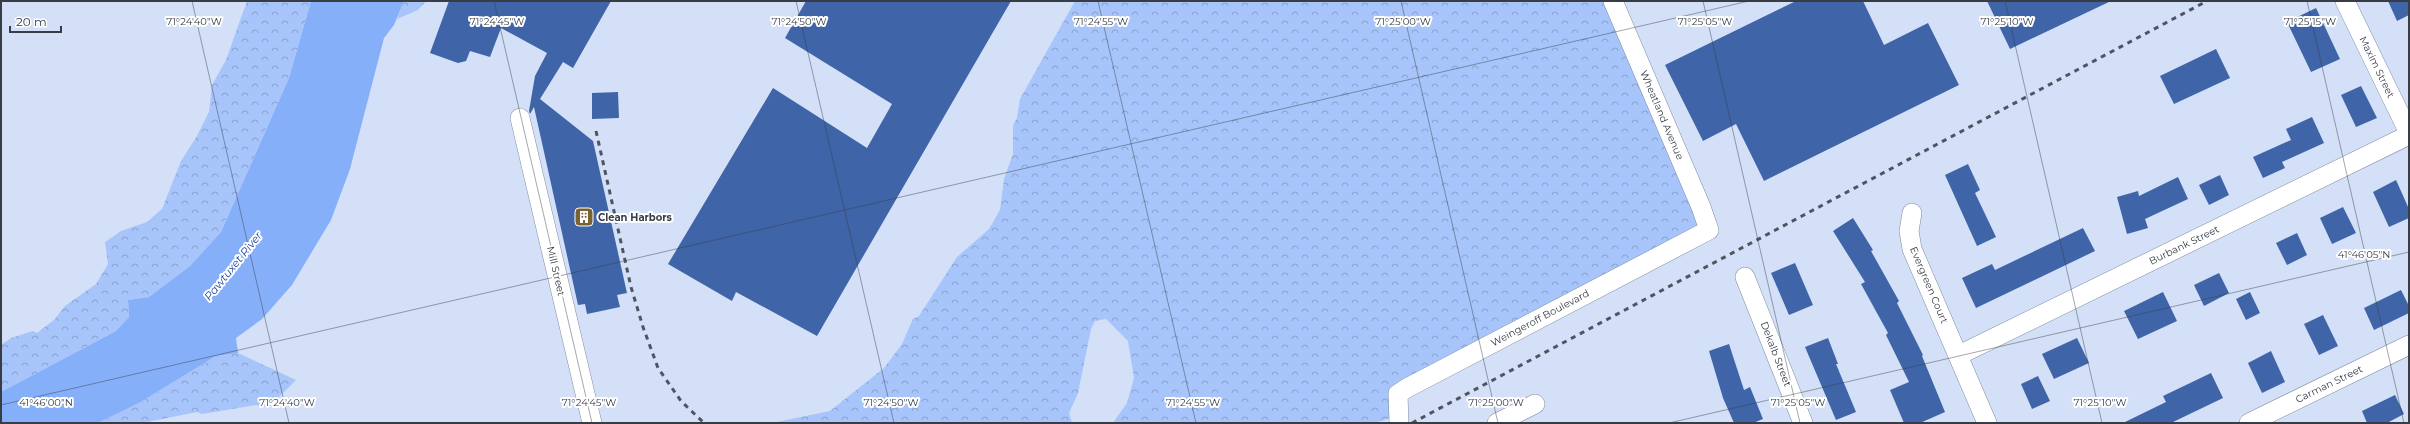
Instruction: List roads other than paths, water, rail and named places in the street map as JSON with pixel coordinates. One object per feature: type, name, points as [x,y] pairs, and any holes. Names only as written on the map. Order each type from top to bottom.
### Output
[{"type":"street","name":"Wheatland Avenue","points":[[1613,1],[1709,230]]},
{"type":"street","name":"Maxim Street","points":[[2345,1],[2409,134]]},
{"type":"street","name":"Mill Street","points":[[520,118],[592,423]]},
{"type":"street","name":"Burbank Street","points":[[1958,355],[2409,134]]},
{"type":"street","name":"Evergreen Court","points":[[1912,213],[1909,231],[1912,249],[1987,423]]},
{"type":"street","name":"Weingeroff Boulevard","points":[[1399,423],[1398,394],[1709,230]]},
{"type":"street","name":"Dekalb Street","points":[[1745,277],[1803,423]]},
{"type":"street","name":"Carman Street","points":[[2249,423],[2409,345]]},
{"type":"street","points":[[1496,423],[1534,404]]},
{"type":"water","name":"Pawtuxet River","points":[[311,1],[404,1],[394,25],[384,38],[350,169],[331,220],[292,285],[262,319],[236,338],[238,353],[216,356],[139,403],[98,423],[1,423],[1,392],[116,331],[129,317],[128,300],[149,297],[190,266],[221,232],[289,78]]},
{"type":"railway","points":[[1412,423],[2207,1]]},
{"type":"railway","points":[[596,131],[631,287],[643,327],[658,368],[681,401],[704,423]]},
{"type":"place","name":"Clean Harbors","points":[[584,217]]}]
